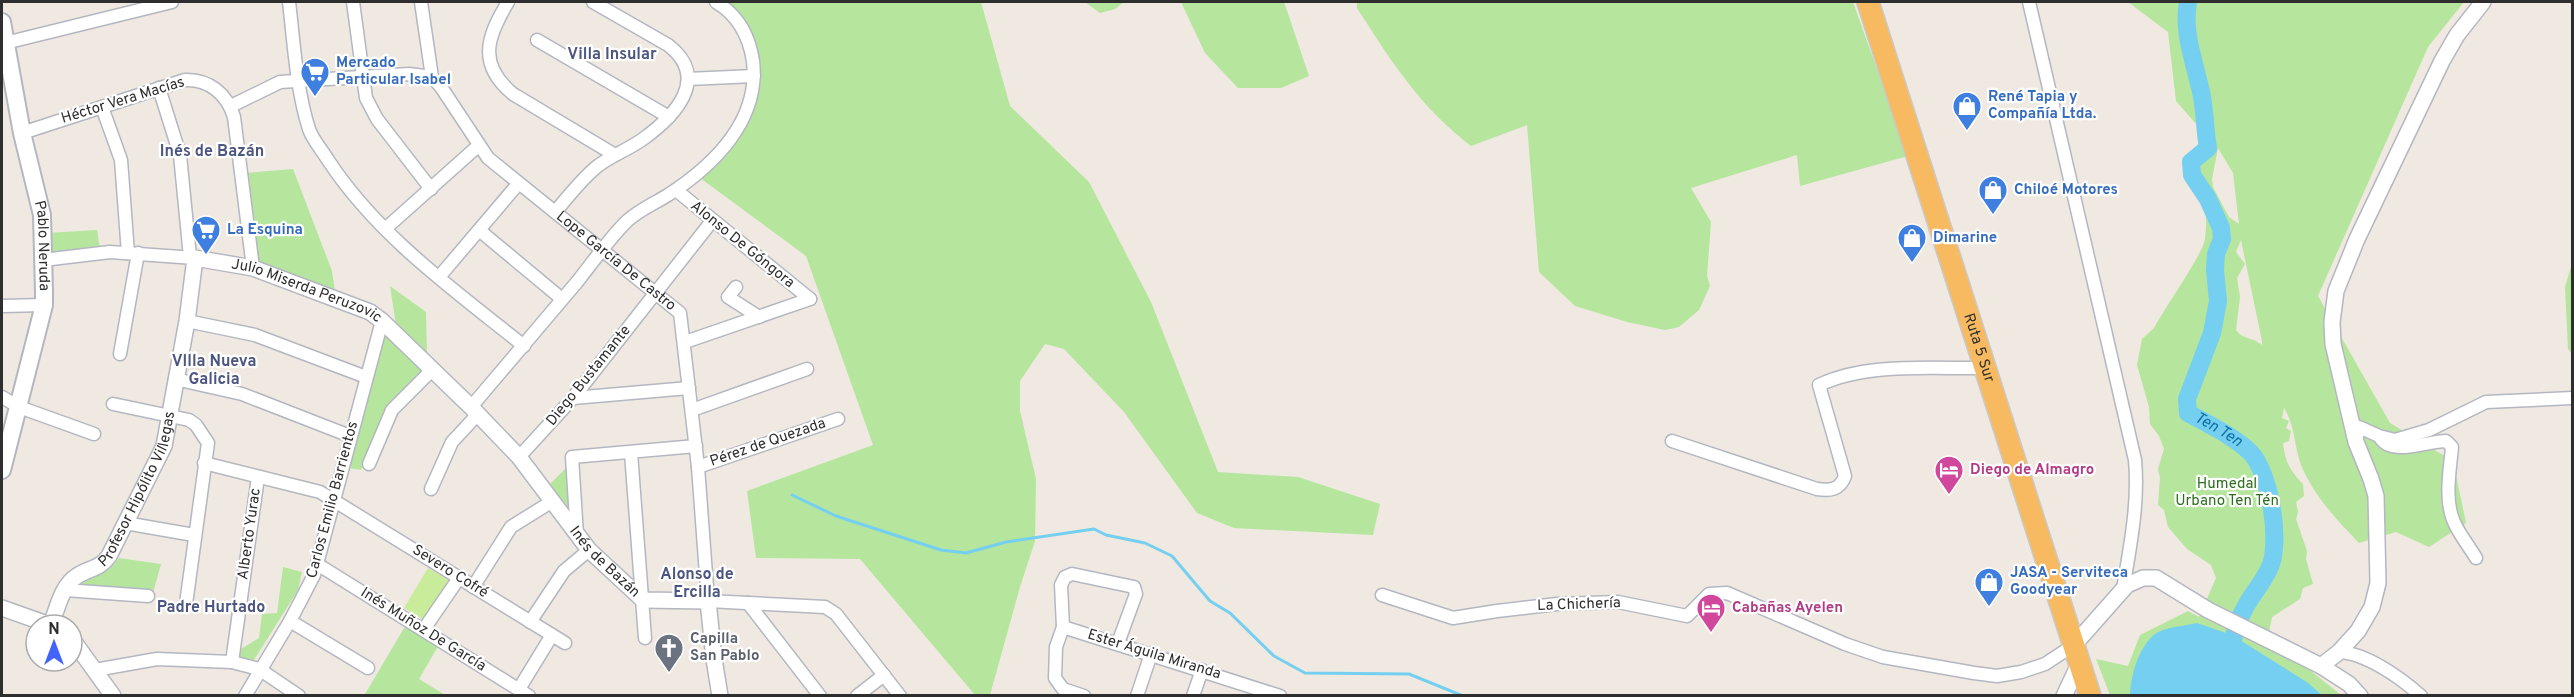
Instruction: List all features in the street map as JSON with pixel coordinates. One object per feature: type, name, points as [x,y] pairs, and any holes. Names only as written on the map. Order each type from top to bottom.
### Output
[{"type":"highway","name":"Ruta 5 Sur","points":[[1868,2],[2090,696]]},
{"type":"main road","name":"Pablo Neruda","points":[[2,22],[22,133],[42,215],[44,305],[2,470]]},
{"type":"street","points":[[5,43],[172,2]]},
{"type":"street","points":[[289,2],[299,81],[309,131],[336,171],[386,230],[439,277],[524,346]]},
{"type":"street","points":[[353,2],[366,99],[376,119],[431,189]]},
{"type":"street","points":[[253,268],[231,106],[280,82],[409,74],[432,78],[421,2]]},
{"type":"street","points":[[508,2],[493,30],[489,44],[489,58],[493,72],[500,83],[513,94],[615,155]]},
{"type":"street","points":[[555,212],[588,174],[641,140],[669,117],[687,89],[688,79],[682,59],[672,48],[593,2]]},
{"type":"street","points":[[431,489],[452,442],[474,410],[628,220],[696,175],[725,146],[739,127],[752,95],[754,76],[752,57],[742,27],[735,16],[716,2]]},
{"type":"street","points":[[2029,2],[2135,460],[2137,482],[2134,516],[2123,589]]},
{"type":"street","points":[[2321,666],[2339,652],[2358,631],[2372,607],[2378,583],[2376,496],[2356,442],[2333,344],[2334,306],[2340,276],[2442,61],[2457,35],[2483,2]]},
{"type":"street","points":[[537,40],[669,117]]},
{"type":"street","points":[[688,79],[754,76]]},
{"type":"street","name":"Lope García De Castro","points":[[432,78],[441,87],[488,158],[680,313],[696,447],[714,659],[720,696]]},
{"type":"street","name":"Héctor Vera Macías","points":[[22,133],[185,80],[200,81],[218,91],[231,106]]},
{"type":"street","points":[[159,88],[180,155],[192,257]]},
{"type":"street","points":[[102,107],[121,160],[133,253],[120,354]]},
{"type":"street","points":[[386,230],[478,146]]},
{"type":"street","points":[[439,277],[518,184]]},
{"type":"street","name":"Alonso De Góngora","points":[[676,190],[810,299],[759,317]]},
{"type":"street","name":"Diego Bustamante","points":[[519,457],[573,398],[712,221]]},
{"type":"street","points":[[478,231],[562,299]]},
{"type":"street","name":"Julio Miserda Peruzovic","points":[[43,260],[110,252],[192,257],[253,268],[370,312],[386,325]]},
{"type":"street","name":"Profesor Hipólito Villegas","points":[[55,613],[65,590],[78,575],[104,563],[164,447],[187,321],[192,257]]},
{"type":"street","points":[[736,287],[728,297],[759,317]]},
{"type":"street","points":[[2,306],[44,305]]},
{"type":"street","points":[[685,342],[759,317]]},
{"type":"street","points":[[187,321],[255,335],[366,377]]},
{"type":"street","name":"Inés de Bazán","points":[[386,325],[519,457],[589,550],[643,600],[825,607],[836,614],[900,696]]},
{"type":"street","name":"Carlos Emilio Barrientos","points":[[245,696],[308,590],[335,501],[366,377],[386,325]]},
{"type":"street","points":[[1672,441],[1817,489],[1832,490],[1842,484],[1845,476],[1819,385],[1839,375],[1860,372],[1985,368]]},
{"type":"street","points":[[692,410],[807,369]]},
{"type":"street","points":[[369,464],[392,410],[432,370]]},
{"type":"street","points":[[175,378],[242,394],[350,436]]},
{"type":"street","points":[[573,398],[689,388]]},
{"type":"street","points":[[2,397],[19,407],[94,434]]},
{"type":"street","points":[[2356,442],[2359,427],[2395,440],[2428,430],[2486,402],[2572,398]]},
{"type":"street","points":[[113,404],[189,420],[208,442],[186,604]]},
{"type":"street","name":"Pérez de Quezada","points":[[698,468],[838,419]]},
{"type":"street","points":[[2379,436],[2385,446],[2395,449],[2435,441],[2446,441],[2452,447],[2449,475],[2450,504],[2454,521],[2476,558]]},
{"type":"street","points":[[577,536],[572,458],[696,447]]},
{"type":"street","points":[[632,453],[645,638]]},
{"type":"street","name":"Alberto Yurac","points":[[204,463],[320,492],[335,501]]},
{"type":"street","name":"Alberto Yurac","points":[[232,662],[258,477]]},
{"type":"street","name":"Severo Cofré","points":[[335,501],[565,643]]},
{"type":"street","points":[[473,587],[511,527],[551,502]]},
{"type":"street","points":[[125,523],[194,535]]},
{"type":"street","points":[[530,622],[564,571],[589,550]]},
{"type":"street","name":"Inés Muñoz De García","points":[[317,564],[524,692]]},
{"type":"street","points":[[1084,696],[1063,689],[1055,678],[1056,647],[1063,627],[1060,585],[1065,577],[1072,574],[1134,587],[1136,594],[1118,643]]},
{"type":"street","points":[[424,629],[459,578]]},
{"type":"street","points":[[2064,696],[2077,655],[2123,589],[2138,579],[2156,578],[2208,610],[2321,666],[2349,684],[2360,696]]},
{"type":"street","points":[[65,590],[148,596]]},
{"type":"street","name":"La Chichería","points":[[1382,595],[1453,618],[1497,610],[1557,604],[1618,602],[1687,616],[1709,594],[1727,593],[1845,644],[1883,657],[1986,675],[2009,675],[2077,655]]},
{"type":"street","points":[[748,603],[820,696]]},
{"type":"street","points":[[2,608],[24,616]]},
{"type":"street","points":[[290,621],[368,668]]},
{"type":"street","name":"Ester Águila Miranda","points":[[1063,627],[1202,670],[1247,690],[1280,696]]},
{"type":"street","points":[[524,692],[552,635]]},
{"type":"street","points":[[2339,652],[2352,653],[2402,679],[2421,696]]},
{"type":"street","points":[[1137,696],[1151,654]]},
{"type":"street","points":[[84,655],[113,696]]},
{"type":"street","points":[[95,670],[157,659],[232,662],[259,669],[299,696]]},
{"type":"street","points":[[1193,696],[1202,670]]},
{"type":"street","points":[[857,696],[884,675]]},
{"type":"green space","points":[[718,2],[981,2],[1010,106],[1089,182],[1151,302],[1218,472],[1298,477],[1380,504],[1373,535],[1234,528],[1197,513],[1124,412],[1064,349],[1045,344],[1020,381],[1020,411],[1036,479],[1035,541],[990,695],[975,695],[860,559],[756,558],[747,491],[873,445],[806,256],[696,175],[725,146],[752,95],[748,42]]},
{"type":"green space","points":[[1085,2],[1124,2],[1115,9],[1100,13]]},
{"type":"green space","points":[[1181,2],[1284,2],[1309,76],[1281,88],[1238,88],[1205,53]]},
{"type":"green space","points":[[1357,2],[1853,2],[1908,156],[1800,186],[1797,155],[1691,188],[1711,222],[1707,276],[1710,286],[1699,310],[1679,327],[1665,330],[1627,322],[1575,306],[1539,272],[1527,125],[1471,146],[1421,99],[1382,46],[1357,8]]},
{"type":"green space","name":"Humedal Urbano Ten Tén","points":[[2128,2],[2464,2],[2428,47],[2318,296],[2390,423],[2453,461],[2466,523],[2429,547],[2396,532],[2359,543],[2312,487],[2301,465],[2290,421],[2284,408],[2282,418],[2289,421],[2286,428],[2291,431],[2289,441],[2283,443],[2285,455],[2291,470],[2303,484],[2304,496],[2296,502],[2298,512],[2296,519],[2307,551],[2306,559],[2313,584],[2303,588],[2300,599],[2272,617],[2266,647],[2306,667],[2341,695],[2110,695],[2096,659],[2128,666],[2140,635],[2188,611],[2199,617],[2216,578],[2211,565],[2187,549],[2168,527],[2164,510],[2158,505],[2160,478],[2158,469],[2164,449],[2159,436],[2150,424],[2149,407],[2137,365],[2142,339],[2154,328],[2198,256],[2205,239],[2205,207],[2192,168],[2194,161],[2210,148],[2212,142],[2176,101],[2168,32]],"holes":[[[2218,148],[2233,173],[2239,224],[2229,217],[2213,187],[2212,179]],[[2241,240],[2262,341],[2262,345],[2236,330],[2240,297],[2237,278],[2245,264],[2236,252]]]},
{"type":"green space","points":[[293,169],[332,271],[335,292],[257,265],[246,173]]},
{"type":"green space","points":[[97,230],[100,249],[48,256],[47,233]]},
{"type":"green space","points":[[2572,263],[2572,354],[2568,349],[2565,287]]},
{"type":"green space","points":[[390,286],[426,312],[427,353],[396,325]]},
{"type":"green space","points":[[385,333],[423,370],[387,406],[361,470],[349,468]]},
{"type":"green space","points":[[569,465],[573,524],[545,489]]},
{"type":"green space","points":[[119,558],[161,564],[153,593],[78,587],[105,571]]},
{"type":"green space","points":[[283,567],[302,572],[298,590],[254,660],[239,659],[241,649],[259,638],[262,614],[277,613]]},
{"type":"green space","points":[[428,568],[450,581],[426,621],[404,608]]},
{"type":"green space","points":[[407,623],[440,643],[419,679],[445,695],[364,696]]},
{"type":"water","points":[[2197,623],[2232,635],[2308,683],[2322,695],[2130,695],[2136,662],[2149,640],[2164,630]]},
{"type":"waterway","name":"Ten Ten","points":[[2188,2],[2188,38],[2202,97],[2208,148],[2191,162],[2192,175],[2208,199],[2221,228],[2222,239],[2216,254],[2218,301],[2212,333],[2187,399],[2188,413],[2228,436],[2250,452],[2263,475],[2274,526],[2273,558],[2269,569],[2247,604],[2233,638],[2231,659],[2235,696]]},
{"type":"waterway","points":[[792,495],[836,516],[941,550],[966,553],[1006,542],[1094,529],[1106,535],[1145,543],[1172,556],[1210,601],[1230,613],[1274,656],[1305,673],[1409,674],[1463,696]]},
{"type":"place","name":"Mercado Particular Isabel","points":[[315,98]]},
{"type":"place","name":"René Tapia y Compañía Ltda.","points":[[1967,132]]},
{"type":"place","name":"Chiloé Motores","points":[[1993,216]]},
{"type":"place","name":"La Esquina","points":[[206,256]]},
{"type":"place","name":"Dimarine","points":[[1912,264]]},
{"type":"place","name":"Diego de Almagro","points":[[1949,496]]},
{"type":"place","name":"JASA - Serviteca Goodyear","points":[[1989,608]]},
{"type":"place","name":"Cabañas Ayelen","points":[[1711,634]]},
{"type":"place","name":"Capilla San Pablo","points":[[669,674]]},
{"type":"district","name":"Villa Insular","points":[[612,55]]},
{"type":"district","name":"Inés de Bazán","points":[[212,152]]},
{"type":"district","name":"Vllla Nueva Galicia","points":[[214,371]]},
{"type":"district","name":"Alonso de Ercilla","points":[[697,584]]},
{"type":"district","name":"Padre Hurtado","points":[[211,608]]}]
